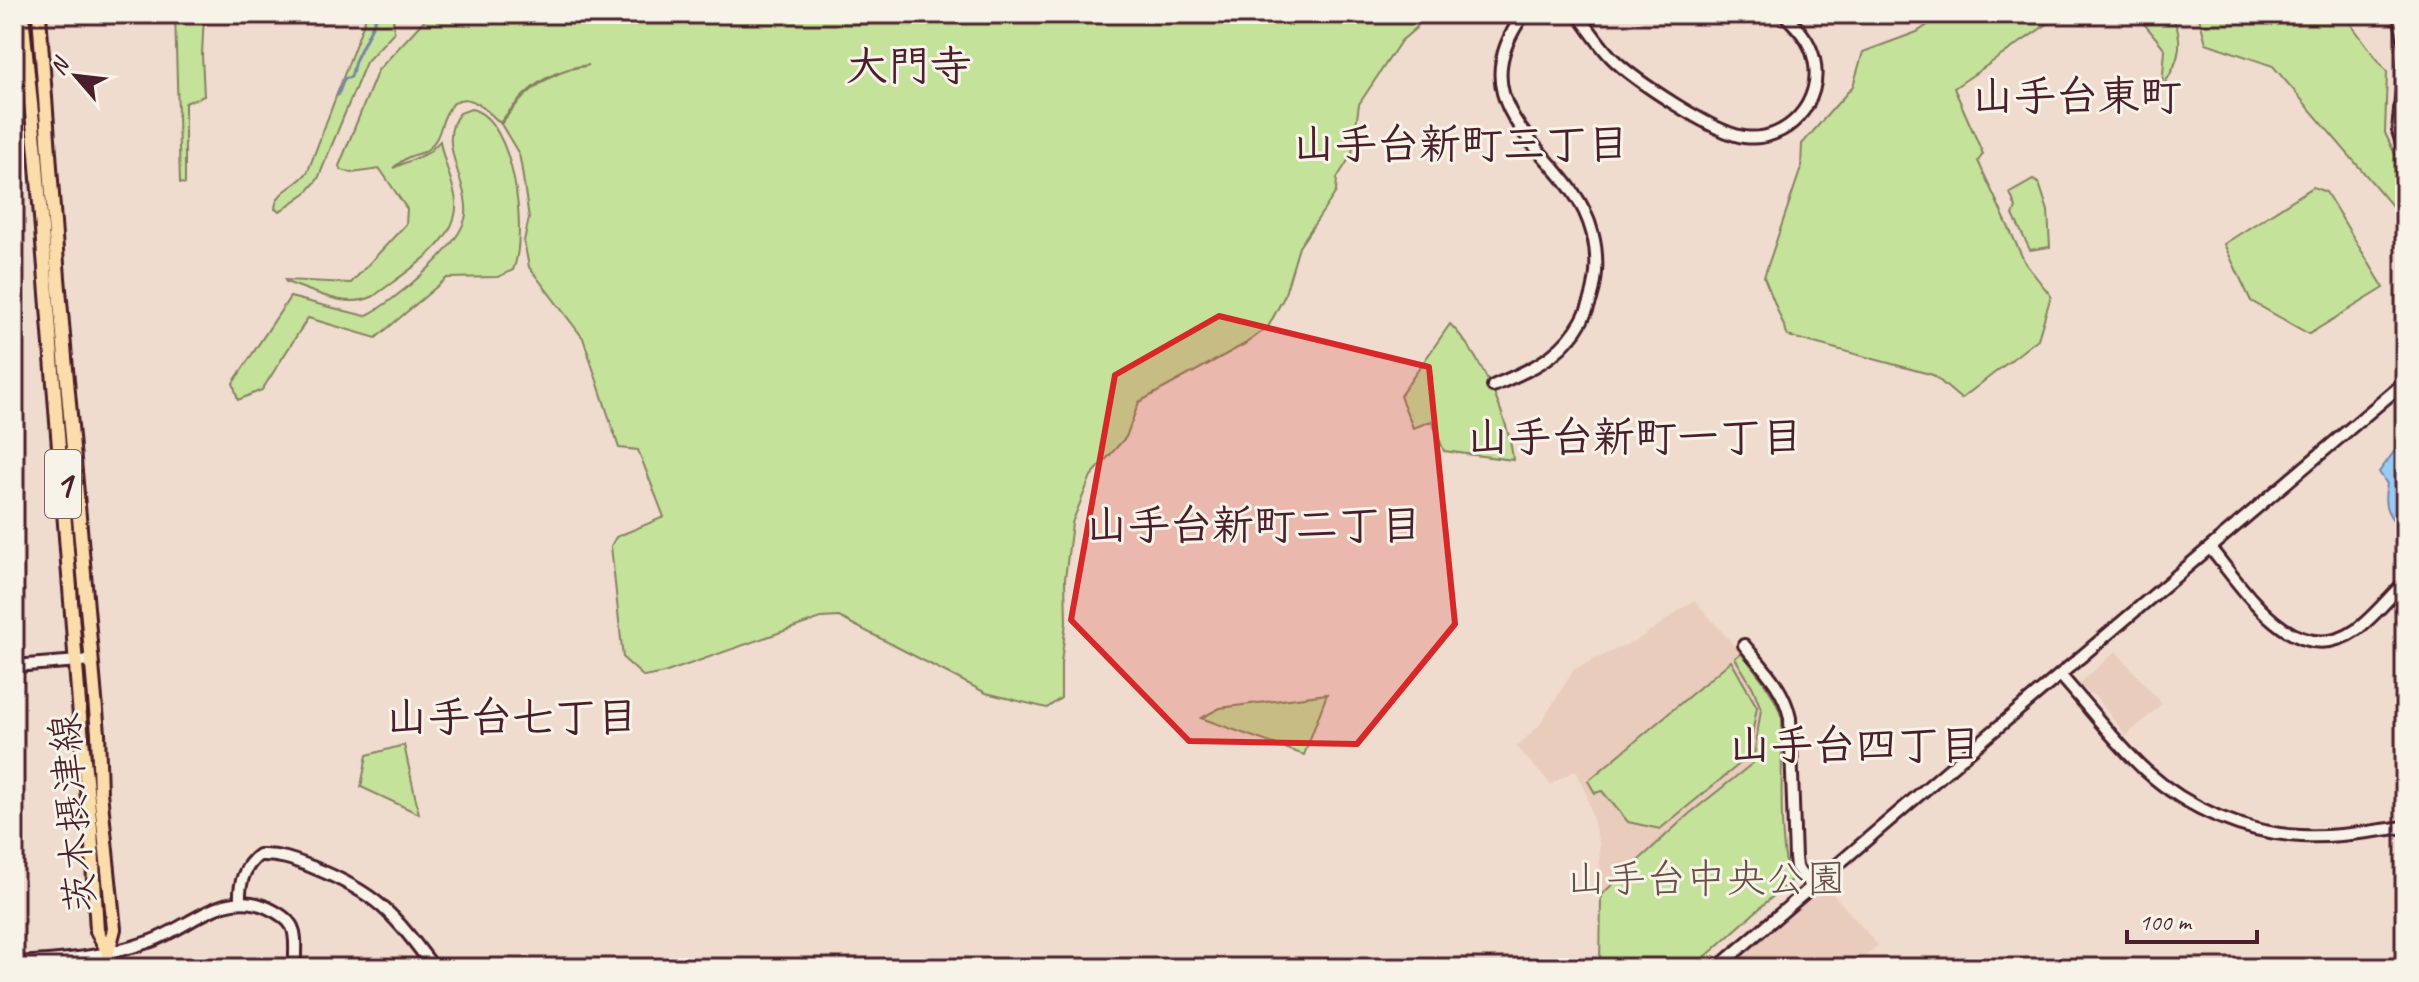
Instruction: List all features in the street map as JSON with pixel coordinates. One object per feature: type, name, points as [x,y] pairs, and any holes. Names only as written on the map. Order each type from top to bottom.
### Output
[{"type":"main road","name":"茨木摂津線","points":[[39,17],[100,792],[114,929],[108,952]]},
{"type":"main road","name":"茨木摂津線","points":[[19,19],[36,153],[97,931],[108,952]]},
{"type":"street","points":[[1493,386],[1539,364],[1568,340],[1586,312],[1596,269],[1596,240],[1583,207],[1516,121],[1502,89],[1503,52],[1524,14]]},
{"type":"street","points":[[1578,14],[1600,45],[1639,79],[1732,135],[1759,137],[1772,134],[1798,119],[1813,95],[1816,82],[1810,46],[1802,32],[1784,14]]},
{"type":"street","points":[[2399,14],[2405,44]]},
{"type":"street","points":[[19,19],[39,17]]},
{"type":"street","points":[[2405,57],[2398,131],[2405,153]]},
{"type":"street","points":[[1719,967],[2015,711],[2061,676],[2405,382]]},
{"type":"street","points":[[2210,548],[2274,622],[2292,635],[2308,640],[2332,640],[2357,630],[2405,582]]},
{"type":"street","points":[[1744,645],[1787,701],[1796,867],[1811,885]]},
{"type":"street","points":[[14,666],[92,660]]},
{"type":"street","points":[[2061,676],[2144,769],[2161,784],[2208,813],[2260,831],[2302,836],[2405,827]]},
{"type":"street","points":[[240,900],[239,889],[249,862],[259,855],[286,857],[354,884],[372,896],[389,911],[434,968]]},
{"type":"street","points":[[14,963],[69,961],[108,952],[164,936],[214,909],[240,900],[255,902],[291,921],[296,932],[295,968]]},
{"type":"highlighted area","points":[[1219,316],[1429,367],[1455,624],[1357,744],[1189,741],[1071,620],[1115,375]]},
{"type":"shaded area","points":[[1694,600],[1741,653],[1736,658],[1761,709],[1753,763],[1689,814],[1601,895],[1599,843],[1587,796],[1576,770],[1551,784],[1516,747],[1539,726],[1574,669],[1639,639]]},
{"type":"shaded area","points":[[2116,651],[2162,704],[2126,736],[2096,696],[2079,684]]},
{"type":"shaded area","points":[[1825,885],[1878,945],[1852,968],[1740,968],[1744,955]]},
{"type":"green space","points":[[175,14],[204,14],[204,96],[185,103],[185,184],[180,183]]},
{"type":"green space","points":[[367,14],[393,14],[394,32],[366,62],[318,179],[307,192],[280,211],[275,209],[283,192],[308,171]]},
{"type":"green space","points":[[430,14],[1424,14],[1416,28],[1401,41],[1359,104],[1352,154],[1337,178],[1336,192],[1299,247],[1284,297],[1268,327],[1245,344],[1139,402],[1126,437],[1091,476],[1072,523],[1065,579],[1066,622],[1061,698],[1047,708],[986,693],[839,617],[821,618],[664,673],[644,677],[623,658],[611,546],[616,537],[664,517],[638,450],[619,448],[583,338],[529,267],[524,241],[529,218],[521,164],[519,154],[501,124],[515,106],[540,84],[570,69],[549,77],[528,91],[500,123],[472,101],[465,99],[451,106],[431,146],[393,168],[428,153],[440,141],[456,201],[455,216],[449,230],[427,256],[374,296],[364,300],[341,300],[285,280],[351,283],[406,224],[407,209],[380,169],[352,173],[341,170],[339,166],[378,70]]},
{"type":"green space","points":[[1944,14],[2062,14],[1954,88],[1983,154],[1978,161],[2025,263],[2051,296],[2038,339],[1961,399],[1933,375],[1788,336],[1764,277],[1801,168],[1802,144],[1853,86],[1863,52],[1917,32]]},
{"type":"green space","points":[[2136,14],[2170,14],[2175,23],[2179,51],[2162,87],[2165,49]]},
{"type":"green space","points":[[2198,14],[2343,14],[2387,72],[2385,133],[2405,175],[2405,221],[2273,66],[2206,43]]},
{"type":"green space","points":[[471,109],[486,117],[508,155],[518,206],[519,232],[513,270],[498,277],[447,278],[376,338],[308,318],[262,390],[238,400],[233,383],[290,297],[365,316],[425,272],[453,241],[462,227],[466,202],[451,136],[453,124],[460,113]]},
{"type":"green space","points":[[2033,180],[2039,183],[2048,211],[2050,247],[2030,250],[2013,215],[2016,208],[2010,193]]},
{"type":"green space","points":[[2313,187],[2326,192],[2384,288],[2309,334],[2251,301],[2224,244]]},
{"type":"green space","points":[[1450,324],[1472,352],[1491,388],[1506,425],[1513,460],[1444,451],[1432,421],[1413,428],[1400,396]]},
{"type":"green space","name":"山手台中央公園","points":[[1741,653],[1770,692],[1782,719],[1782,826],[1791,880],[1693,968],[1600,968],[1601,895],[1689,814],[1753,763],[1761,709],[1753,688],[1735,658]]},
{"type":"green space","points":[[1731,661],[1757,707],[1748,757],[1660,829],[1628,822],[1602,791],[1595,793],[1588,781]]},
{"type":"green space","points":[[1327,694],[1304,755],[1201,718],[1220,708]]},
{"type":"green space","points":[[404,745],[419,814],[361,787],[367,755]]},
{"type":"water","points":[[2405,442],[2405,525],[2397,525],[2388,511],[2385,501],[2387,484],[2379,472],[2399,445]]},
{"type":"waterway","points":[[338,95],[344,79],[351,77],[355,61],[378,14]]},
{"type":"district","name":"大門寺","points":[[909,65]]},
{"type":"district","name":"山手台東町","points":[[2077,95]]},
{"type":"district","name":"山手台新町三丁目","points":[[1461,143]]},
{"type":"district","name":"山手台新町一丁目","points":[[1635,436]]},
{"type":"district","name":"山手台新町二丁目","points":[[1254,524]]},
{"type":"district","name":"山手台七丁目","points":[[512,716]]},
{"type":"district","name":"山手台四丁目","points":[[1855,744]]}]
